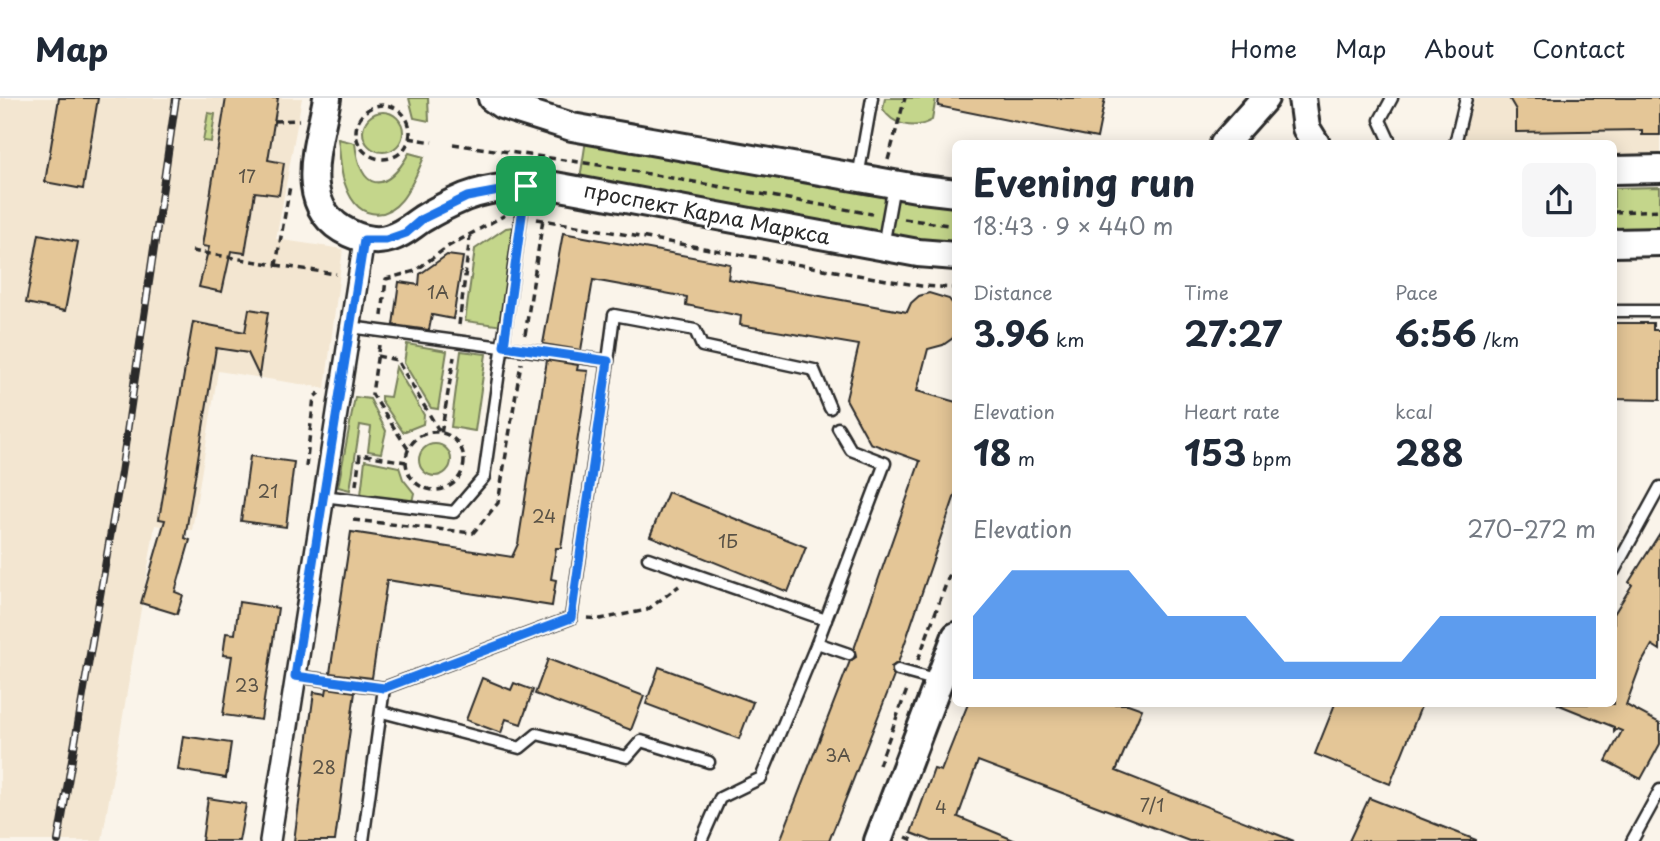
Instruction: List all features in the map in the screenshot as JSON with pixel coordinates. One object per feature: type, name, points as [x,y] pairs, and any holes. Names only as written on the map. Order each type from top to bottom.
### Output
[{"type":"main road","points":[[327,98],[313,178],[317,200],[327,217],[345,231],[364,240]]},
{"type":"main road","points":[[492,98],[502,106],[572,127],[858,178],[891,172],[952,192]]},
{"type":"main road","points":[[1228,140],[1265,98]]},
{"type":"main road","points":[[1302,98],[1306,128],[1314,140]]},
{"type":"main road","points":[[1617,170],[1660,169]]},
{"type":"main road","name":"проспект Карла Маркса","points":[[364,240],[386,240],[406,233],[422,219],[467,197],[526,186],[565,187],[883,247],[952,256]]},
{"type":"main road","points":[[1617,243],[1660,242]]},
{"type":"main road","points":[[889,838],[952,647]]},
{"type":"street","points":[[270,841],[364,240]]},
{"type":"lane","points":[[858,178],[872,98]]},
{"type":"lane","points":[[1389,140],[1380,120],[1392,98]]},
{"type":"lane","points":[[1456,140],[1466,98]]},
{"type":"lane","points":[[883,247],[891,172]]},
{"type":"lane","points":[[323,496],[454,512],[484,477],[526,186]]},
{"type":"lane","points":[[1617,311],[1660,311]]},
{"type":"lane","points":[[295,676],[384,688],[571,618],[614,315],[695,330],[702,346],[814,370],[830,408]]},
{"type":"lane","points":[[350,327],[608,361]]},
{"type":"lane","points":[[701,841],[720,798],[761,778],[817,643],[885,463],[851,450],[838,428]]},
{"type":"lane","points":[[1617,566],[1660,487]]},
{"type":"lane","points":[[648,558],[826,620]]},
{"type":"lane","points":[[817,643],[849,654]]},
{"type":"lane","points":[[898,670],[939,681]]},
{"type":"lane","points":[[363,841],[384,688]]},
{"type":"lane","points":[[382,712],[520,748],[537,734],[627,757],[641,741],[709,762]]},
{"type":"lane","points":[[1632,841],[1660,790]]},
{"type":"path","points":[[891,172],[905,98]]},
{"type":"path","points":[[378,105],[387,105],[398,110],[407,119],[409,138],[397,155],[374,158],[360,146],[356,128],[358,120],[378,105]]},
{"type":"path","points":[[274,121],[301,120]]},
{"type":"path","points":[[409,138],[433,142]]},
{"type":"path","points":[[453,144],[559,158],[952,225]]},
{"type":"path","points":[[558,168],[559,158]]},
{"type":"path","points":[[276,265],[290,186]]},
{"type":"path","points":[[1617,212],[1660,210]]},
{"type":"path","points":[[408,449],[372,394],[386,279],[415,271],[447,247],[504,215],[921,286],[952,288]]},
{"type":"path","points":[[192,251],[336,273]]},
{"type":"path","points":[[430,432],[452,437],[465,456],[460,478],[441,491],[420,487],[406,462],[408,449],[419,436],[430,432]]},
{"type":"path","points":[[345,519],[353,520],[360,454],[406,462]]},
{"type":"path","points":[[875,777],[952,568]]},
{"type":"path","points":[[571,618],[600,619],[647,610],[695,574]]},
{"type":"path","points":[[889,838],[915,841]]},
{"type":"shaded area","points":[[0,98],[302,98],[276,239],[343,249],[325,388],[218,371],[192,530],[155,525],[102,841],[0,841]]},
{"type":"shaded area","points":[[1474,98],[1660,98],[1660,159],[1617,160],[1617,140],[1463,140]]},
{"type":"green space","points":[[409,98],[428,98],[429,121],[414,118]]},
{"type":"green space","points":[[885,98],[936,98],[932,120],[919,125],[898,123],[883,109]]},
{"type":"green space","points":[[383,112],[391,113],[397,118],[402,124],[402,140],[397,146],[391,151],[383,152],[375,151],[369,146],[364,140],[363,132],[364,124],[369,118],[375,113]]},
{"type":"green space","points":[[208,113],[215,114],[211,142],[203,141]]},
{"type":"green space","points":[[338,139],[355,143],[362,171],[368,179],[375,182],[391,176],[409,153],[424,157],[410,187],[396,205],[378,214],[362,210],[354,202],[343,178]]},
{"type":"green space","points":[[586,140],[952,206],[952,245],[915,242],[580,179]]},
{"type":"green space","points":[[1660,187],[1660,232],[1617,233],[1617,188]]},
{"type":"green space","points":[[514,227],[503,326],[465,321],[475,249],[506,228]]},
{"type":"green space","points":[[407,344],[447,351],[438,409],[431,408],[404,363]]},
{"type":"green space","points":[[461,351],[486,354],[475,431],[451,427]]},
{"type":"green space","points":[[396,367],[424,415],[423,424],[403,432],[381,400],[381,396],[390,397]]},
{"type":"green space","points":[[355,397],[370,399],[386,431],[381,453],[368,451],[371,427],[360,425],[350,490],[338,487]]},
{"type":"green space","points":[[435,444],[446,449],[451,460],[446,471],[435,476],[424,471],[419,460],[424,449]]},
{"type":"green space","points":[[365,460],[399,467],[403,479],[414,493],[412,502],[361,495]]},
{"type":"building","points":[[59,98],[98,98],[83,189],[45,182]]},
{"type":"building","points":[[226,98],[278,98],[268,160],[284,163],[279,195],[255,192],[245,253],[231,251],[222,292],[199,287],[209,247],[202,246]]},
{"type":"building","points":[[939,98],[1105,98],[1097,138],[938,106]]},
{"type":"building","points":[[1509,98],[1660,98],[1660,135],[1642,135],[1642,130],[1516,132],[1516,110]]},
{"type":"building","points":[[563,233],[730,264],[728,279],[907,312],[911,303],[919,296],[929,293],[949,299],[952,303],[952,339],[943,345],[928,349],[917,391],[952,401],[952,504],[898,663],[891,667],[894,676],[829,841],[780,841],[850,661],[856,657],[854,649],[920,461],[870,443],[846,399],[859,345],[740,325],[741,316],[686,305],[687,297],[593,280],[581,350],[543,344]]},
{"type":"building","points":[[39,234],[78,242],[65,311],[26,303]]},
{"type":"building","points":[[447,255],[463,257],[453,319],[432,315],[429,330],[393,325],[399,282],[419,285],[420,274]]},
{"type":"building","points":[[249,309],[268,312],[259,376],[248,353],[216,348],[185,538],[190,540],[175,592],[183,595],[177,614],[141,603],[165,520],[159,519],[193,322],[245,332]]},
{"type":"building","points":[[1617,323],[1653,323],[1653,330],[1660,330],[1660,400],[1617,399]]},
{"type":"building","points":[[547,360],[578,365],[577,370],[588,371],[561,548],[556,548],[551,579],[556,580],[552,606],[387,580],[372,678],[330,673],[351,532],[512,557],[518,544]]},
{"type":"building","points":[[250,456],[294,462],[286,527],[241,521]]},
{"type":"building","points":[[668,492],[806,547],[788,592],[650,536]]},
{"type":"building","points":[[1660,533],[1660,650],[1652,645],[1641,664],[1626,705],[1660,723],[1660,744],[1641,779],[1606,761],[1622,731],[1617,729],[1614,732],[1614,727],[1564,707],[1617,707],[1617,609],[1632,585],[1629,582]]},
{"type":"building","points":[[239,602],[278,608],[261,720],[223,715],[232,656],[223,655],[226,633],[235,634]]},
{"type":"building","points":[[548,659],[644,696],[631,730],[535,694]]},
{"type":"building","points":[[659,667],[753,702],[739,739],[646,704]]},
{"type":"building","points":[[482,678],[511,690],[514,683],[533,690],[521,724],[506,719],[501,733],[466,720]]},
{"type":"building","points":[[327,688],[355,692],[335,841],[294,841],[314,692],[326,694]]},
{"type":"building","points":[[967,707],[1136,707],[1142,709],[1116,771],[1294,841],[1189,841],[978,761],[958,817],[1016,841],[932,841],[911,833],[934,769],[941,771]]},
{"type":"building","points":[[1334,707],[1421,707],[1390,784],[1315,754]]},
{"type":"building","points":[[183,736],[231,743],[226,778],[178,770]]},
{"type":"building","points":[[208,798],[246,804],[239,841],[202,841]]},
{"type":"building","points":[[1369,798],[1476,840],[1476,841],[1349,841]]},
{"type":"railway","points":[[58,841],[121,473],[176,98]]},
{"type":"route","points":[[526,186],[504,346],[608,361],[571,618],[384,688],[295,676],[364,240],[386,240],[406,233],[422,219],[467,197],[509,187],[526,186]]}]
